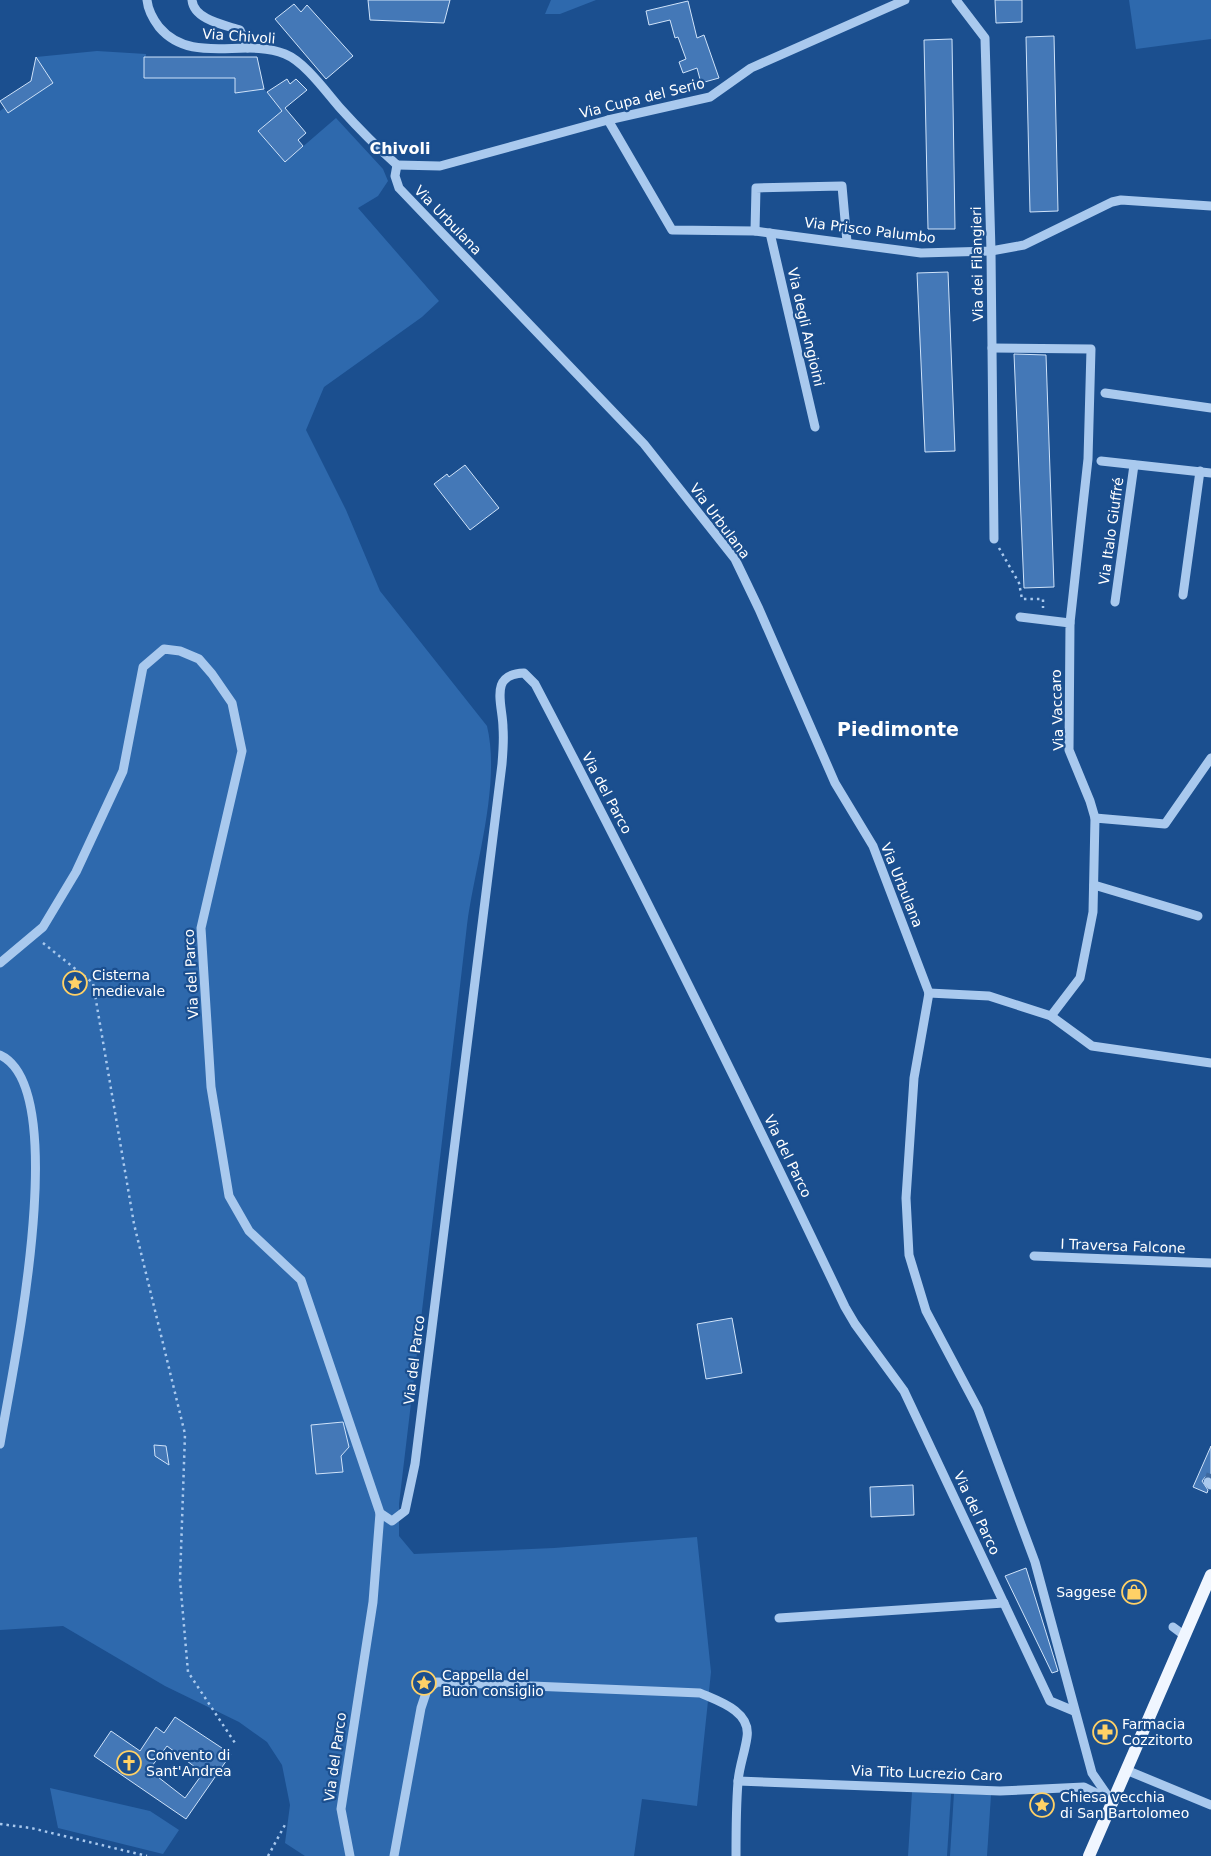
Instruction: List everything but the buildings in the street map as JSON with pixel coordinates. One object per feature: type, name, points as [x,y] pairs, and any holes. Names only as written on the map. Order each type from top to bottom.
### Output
[{"type":"main road","points":[[1089,1856],[1211,1575]]},
{"type":"street","name":"Via Chivoli","points":[[146,0],[153,19],[170,38],[176,41],[198,48],[248,48],[284,53],[295,59],[378,148],[397,165]]},
{"type":"street","points":[[192,0],[198,13],[213,21],[240,30],[248,48]]},
{"type":"street","name":"Via Cupa del Serio","points":[[397,165],[440,166],[608,120],[710,97],[751,68],[905,0]]},
{"type":"street","name":"Via dei Filangieri","points":[[956,0],[985,38],[991,251],[994,539]]},
{"type":"street","name":"Via Prisco Palumbo","points":[[608,120],[672,230],[755,230],[921,253],[991,251],[1024,245],[1112,202],[1121,200],[1211,206]]},
{"type":"street","name":"Via Urbulana","points":[[397,165],[395,176],[399,188],[644,444],[734,559],[759,609],[835,783],[872,846],[930,993]]},
{"type":"street","points":[[755,230],[756,188],[842,186],[847,242]]},
{"type":"street","name":"Via degli Angioini","points":[[770,232],[815,427]]},
{"type":"street","name":"Via Vaccaro","points":[[992,348],[1090,349],[1088,459],[1070,623],[1069,750],[1090,801],[1094,818],[1093,912],[1080,978],[1051,1016]]},
{"type":"street","points":[[1105,393],[1211,408]]},
{"type":"street","name":"Via Italo Giuffré","points":[[1101,461],[1211,473]]},
{"type":"street","name":"Via Italo Giuffré","points":[[1115,602],[1134,464]]},
{"type":"street","points":[[1183,595],[1200,472]]},
{"type":"street","points":[[1020,617],[1070,623]]},
{"type":"street","name":"Via del Parco","points":[[0,963],[43,927],[76,872],[122,771],[143,667],[164,649],[180,651],[199,659],[232,703],[242,752],[201,928],[211,1087],[229,1196],[249,1231],[301,1280],[380,1514],[373,1602],[341,1809],[350,1856]]},
{"type":"street","name":"Via del Parco","points":[[380,1514],[392,1521],[405,1511],[415,1464],[502,764],[503,727],[499,695],[501,683],[506,678],[512,674],[524,673],[535,684],[627,860],[758,1123],[845,1307],[855,1324],[904,1391],[1050,1700],[1074,1711]]},
{"type":"street","points":[[1094,818],[1165,824],[1211,758]]},
{"type":"street","points":[[1094,885],[1198,916]]},
{"type":"street","points":[[1112,1802],[1092,1773],[1035,1562],[978,1409],[926,1311],[909,1255],[906,1198],[914,1078],[930,993],[988,996],[1051,1016],[1092,1046],[1211,1063]]},
{"type":"street","points":[[0,1055],[14,1066],[24,1083],[33,1120],[36,1198],[27,1283],[0,1444]]},
{"type":"street","name":"I Traversa Falcone","points":[[1034,1256],[1211,1263]]},
{"type":"street","points":[[779,1618],[1004,1603]]},
{"type":"street","points":[[1173,1627],[1184,1636]]},
{"type":"street","points":[[394,1856],[421,1708],[428,1690],[438,1682],[700,1694],[736,1711],[745,1724],[748,1734],[738,1781],[736,1856]]},
{"type":"street","points":[[1126,1770],[1211,1805]]},
{"type":"street","name":"Via Tito Lucrezio Caro","points":[[738,1781],[1000,1791],[1084,1787],[1112,1802]]},
{"type":"path","points":[[994,539],[1019,584],[1022,599],[1043,599],[1043,620]]},
{"type":"path","points":[[33,935],[93,983],[134,1224],[185,1434],[180,1580],[188,1672],[235,1743]]},
{"type":"path","points":[[268,1856],[286,1823]]},
{"type":"path","points":[[0,1824],[31,1828],[146,1856]]},
{"type":"shaded area","points":[[551,0],[596,0],[560,14],[545,14]]},
{"type":"shaded area","points":[[1129,0],[1211,0],[1211,39],[1136,49]]},
{"type":"shaded area","points":[[97,51],[146,54],[144,78],[235,78],[235,93],[264,89],[282,111],[258,131],[285,162],[336,118],[383,169],[388,181],[378,196],[358,208],[439,301],[422,317],[324,387],[306,430],[346,510],[380,591],[487,726],[490,749],[489,799],[467,925],[399,1504],[399,1536],[414,1554],[554,1548],[697,1537],[711,1672],[697,1806],[642,1799],[634,1856],[305,1856],[285,1843],[290,1805],[282,1765],[267,1742],[239,1722],[165,1686],[63,1626],[0,1630],[0,111],[4,108],[8,113],[53,83],[36,57]]},
{"type":"shaded area","points":[[50,1788],[150,1811],[179,1830],[163,1854],[58,1828]]},
{"type":"shaded area","points":[[912,1792],[951,1794],[947,1856],[908,1856]]},
{"type":"shaded area","points":[[954,1793],[991,1795],[987,1856],[950,1856]]},
{"type":"tunnel","points":[[1208,1482],[1211,1474]]},
{"type":"place","name":"Cisterna medievale","points":[[75,983]]},
{"type":"place","name":"Saggese","points":[[1134,1592]]},
{"type":"place","name":"Cappella del Buon consiglio","points":[[424,1683]]},
{"type":"place","name":"Farmacia Cozzitorto","points":[[1105,1732]]},
{"type":"place","name":"Convento di Sant'Andrea","points":[[129,1763]]},
{"type":"place","name":"Chiesa vecchia di San Bartolomeo","points":[[1042,1805]]},
{"type":"district","name":"Chivoli","points":[[400,148]]},
{"type":"district","name":"Piedimonte","points":[[898,729]]}]
